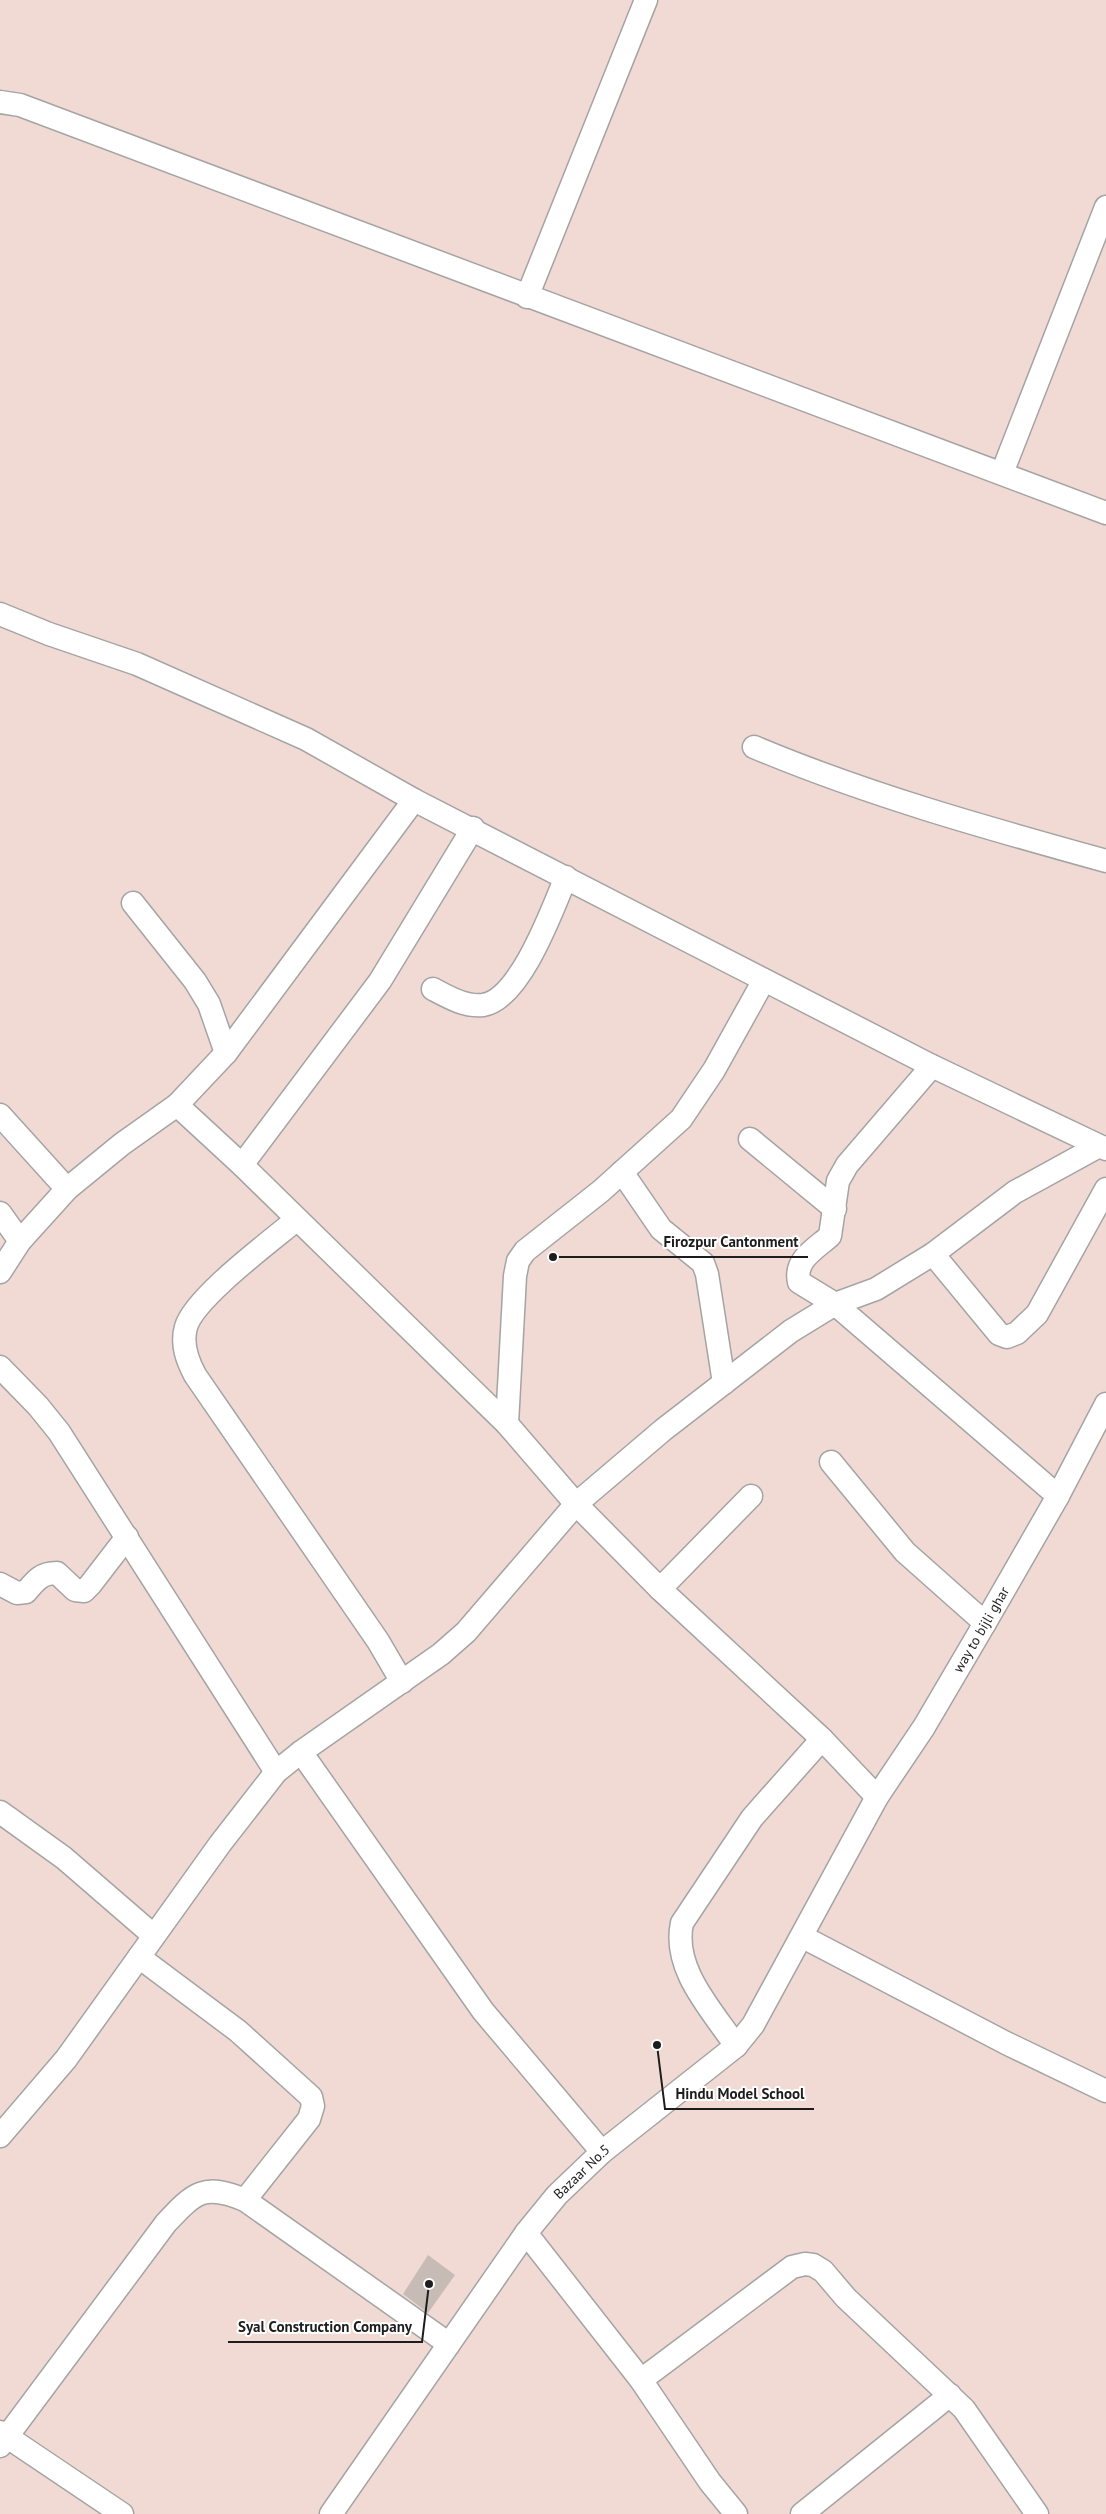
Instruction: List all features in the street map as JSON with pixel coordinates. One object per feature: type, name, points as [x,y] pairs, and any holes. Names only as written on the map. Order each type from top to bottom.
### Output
[{"type":"street","points":[[527,297],[646,0]]},
{"type":"street","points":[[0,102],[20,105],[527,297],[834,409],[1106,513]]},
{"type":"street","points":[[1002,473],[1106,207]]},
{"type":"street","points":[[0,614],[49,634],[137,664],[306,739],[414,800],[473,828],[764,980],[932,1066],[1102,1148]]},
{"type":"street","points":[[754,747],[813,771],[966,821],[1106,861]]},
{"type":"street","points":[[0,1272],[20,1240],[68,1189],[122,1144],[177,1105],[226,1053],[414,800]]},
{"type":"street","points":[[242,1165],[380,981],[473,828]]},
{"type":"street","points":[[433,989],[454,1000],[470,1005],[484,1005],[496,1001],[524,968],[566,877]]},
{"type":"street","points":[[133,903],[195,981],[208,1004],[226,1053]]},
{"type":"street","points":[[507,1424],[515,1276],[518,1261],[525,1251],[622,1172],[681,1120],[696,1101],[764,980]]},
{"type":"street","points":[[932,1066],[847,1165],[838,1181],[830,1236],[802,1261],[797,1272],[800,1282],[835,1304],[1058,1496]]},
{"type":"street","points":[[177,1105],[242,1165],[296,1220],[507,1424],[576,1504],[660,1589],[822,1739],[877,1797]]},
{"type":"street","points":[[0,1115],[68,1189]]},
{"type":"street","points":[[750,1139],[835,1209]]},
{"type":"street","points":[[0,2136],[66,2059],[153,1935],[276,1772],[301,1752],[441,1654],[466,1632],[576,1504],[663,1430],[791,1331],[835,1304],[876,1289],[933,1254],[1015,1192],[1102,1148]]},
{"type":"street","points":[[622,1172],[668,1237],[703,1263],[707,1274],[724,1383]]},
{"type":"street","points":[[933,1254],[999,1334],[1007,1337],[1016,1333],[1037,1314],[1106,1189]]},
{"type":"street","points":[[0,1213],[20,1240]]},
{"type":"street","points":[[296,1220],[204,1298],[186,1327],[186,1357],[195,1375],[378,1642],[402,1682]]},
{"type":"street","points":[[0,1367],[60,1432],[276,1772]]},
{"type":"street","name":"way to bijli ghar","points":[[846,1850],[877,1797],[924,1727],[985,1623],[1058,1496],[1106,1404]]},
{"type":"street","points":[[831,1462],[905,1552],[985,1623]]},
{"type":"street","points":[[660,1589],[751,1496]]},
{"type":"street","points":[[0,1584],[17,1594],[26,1592],[37,1578],[46,1573],[57,1573],[75,1590],[84,1591],[127,1537]]},
{"type":"street","points":[[736,2046],[686,1971],[679,1937],[682,1923],[752,1818],[822,1739]]},
{"type":"street","points":[[301,1752],[483,2011],[602,2152]]},
{"type":"street","points":[[0,1812],[64,1858],[153,1935]]},
{"type":"street","name":"Bazaar No.5","points":[[330,2514],[526,2233],[557,2195],[602,2152],[736,2046],[757,2018],[803,1937],[846,1850]]},
{"type":"street","points":[[803,1937],[997,2038],[1106,2091]]},
{"type":"street","points":[[139,1957],[238,2031],[311,2097],[313,2106],[310,2119],[245,2200]]},
{"type":"street","points":[[122,2514],[2,2438],[166,2223],[183,2205],[195,2196],[212,2190],[225,2192],[245,2200],[448,2344]]},
{"type":"street","points":[[526,2233],[641,2380],[710,2482],[736,2514]]},
{"type":"street","points":[[641,2380],[792,2267],[805,2264],[813,2265],[822,2271],[846,2298],[964,2409],[1037,2514]]},
{"type":"street","points":[[802,2514],[950,2395]]},
{"type":"shaded area","points":[[0,0],[1106,0],[1106,2514],[0,2514]]},
{"type":"building","points":[[428,2255],[455,2275],[428,2313],[403,2294]]},
{"type":"place","name":"Firozpur Cantonment","points":[[553,1257]]},
{"type":"place","name":"Hindu Model School","points":[[657,2045]]},
{"type":"place","name":"Syal Construction Company","points":[[429,2284]]}]
